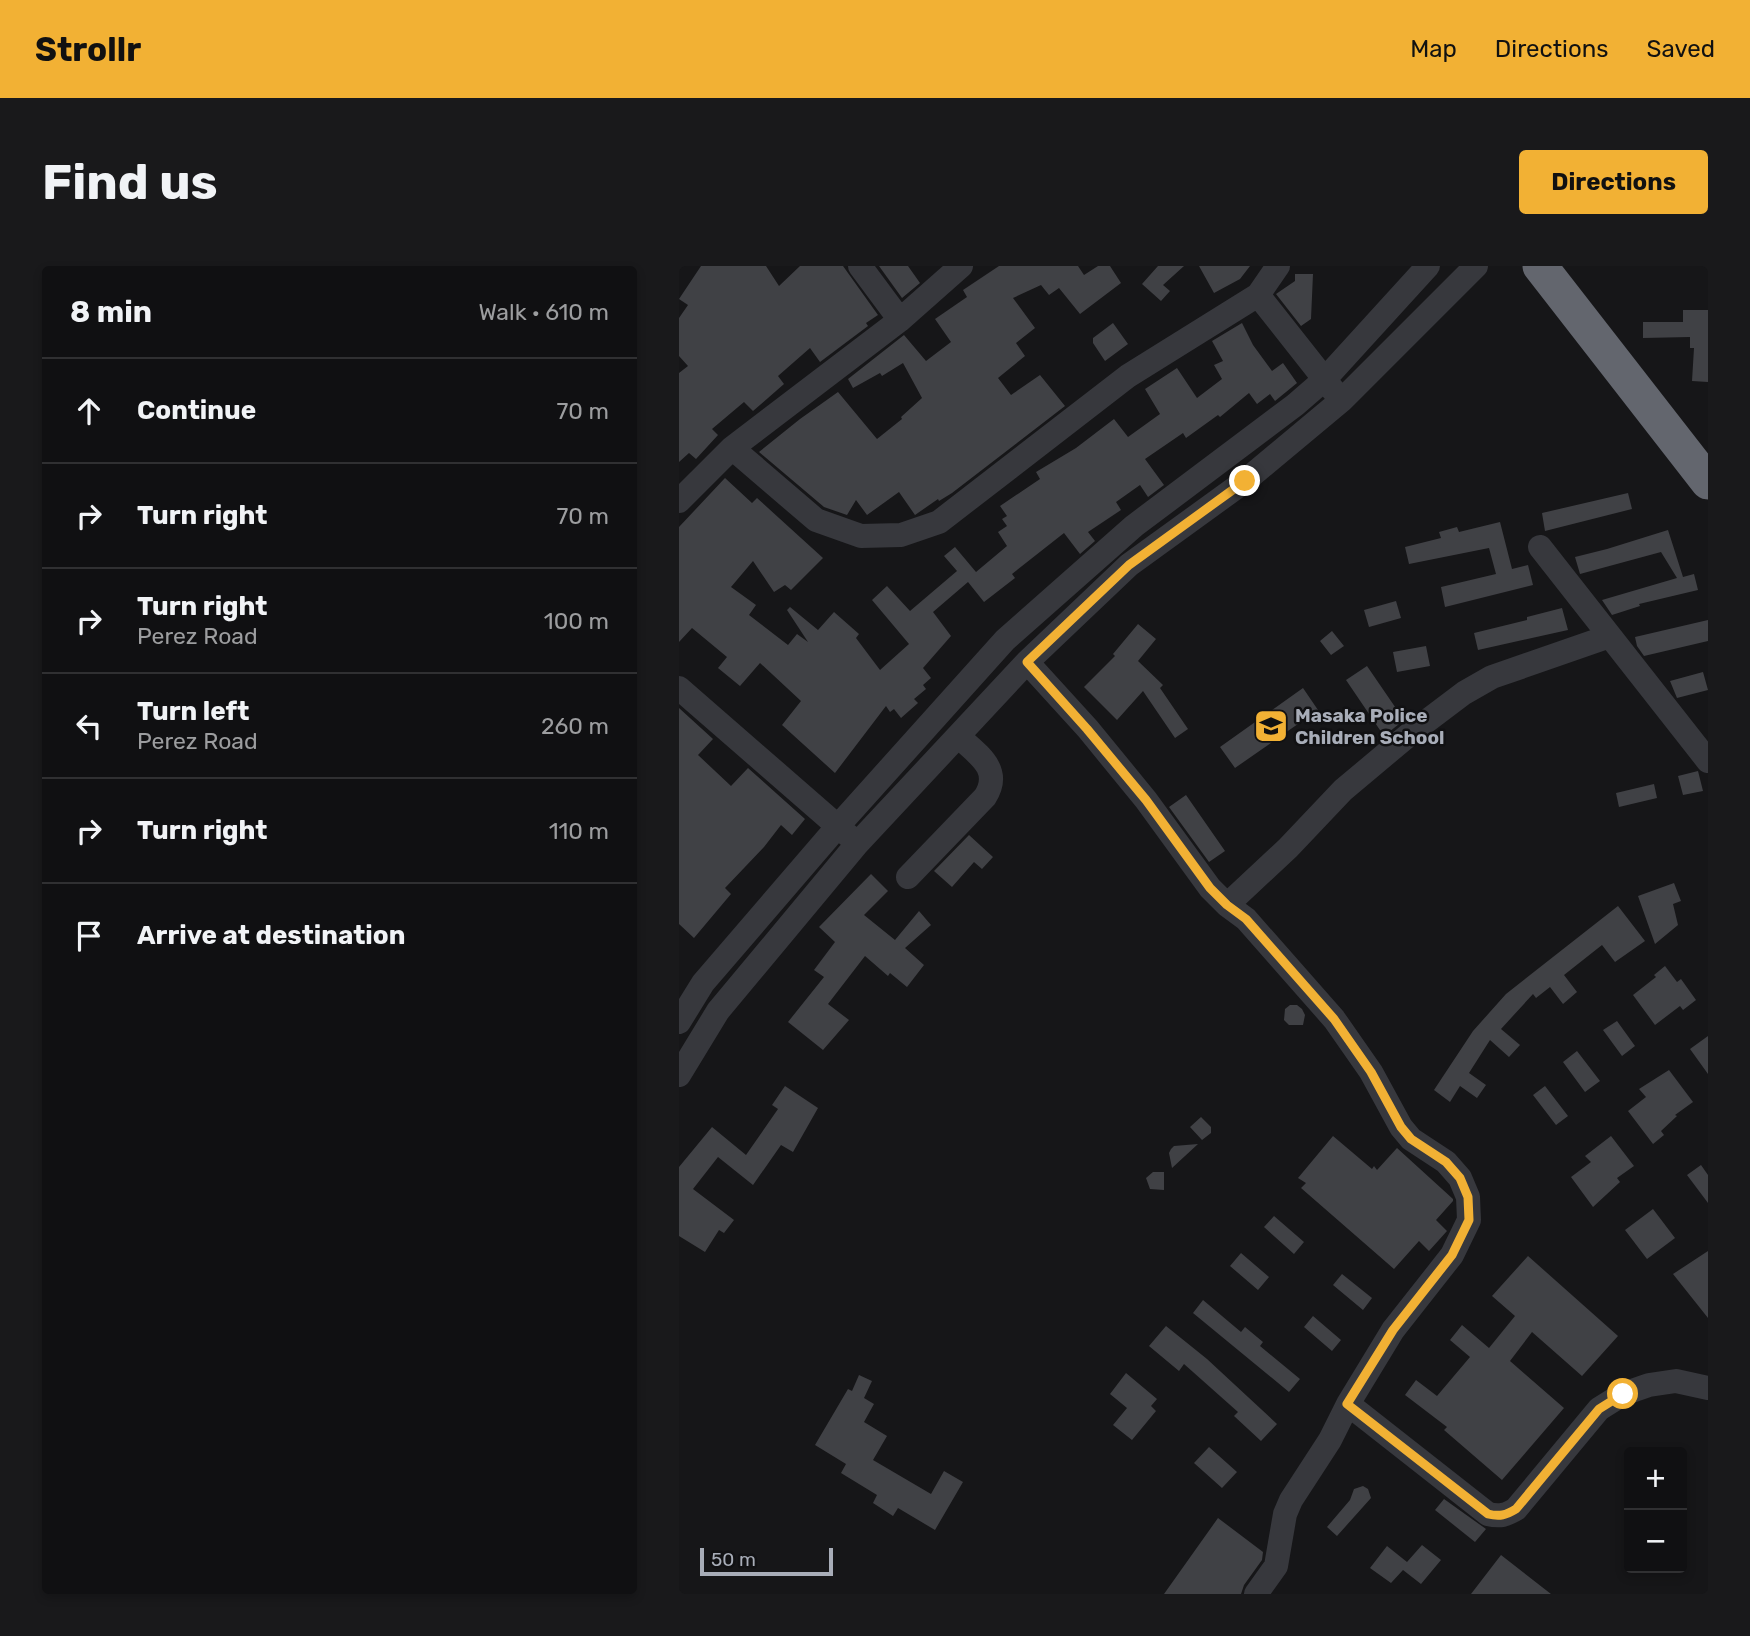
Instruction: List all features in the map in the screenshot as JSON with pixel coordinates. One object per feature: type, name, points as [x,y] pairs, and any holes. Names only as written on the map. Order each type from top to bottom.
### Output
[{"type":"highway","points":[[1540,266],[1703,468]]},
{"type":"street","points":[[860,266],[900,320]]},
{"type":"street","points":[[679,501],[732,448],[900,320],[961,266]]},
{"type":"street","points":[[732,448],[816,520],[861,536],[901,535],[939,522],[1128,376],[1258,295],[1278,266]]},
{"type":"street","points":[[679,1022],[703,984],[838,825],[1005,640],[1134,526],[1295,405],[1325,379],[1428,266]]},
{"type":"street","points":[[679,1075],[718,1010],[857,844],[1027,662],[1129,565],[1245,481],[1342,400],[1476,266]]},
{"type":"street","points":[[1258,295],[1342,400]]},
{"type":"street","points":[[1540,547],[1708,761]]},
{"type":"street","points":[[1227,905],[1288,848],[1343,790],[1464,693],[1492,677],[1610,636]]},
{"type":"street","points":[[1027,662],[1129,779],[1210,888],[1246,919],[1334,1019],[1371,1072],[1401,1127],[1411,1139],[1446,1162],[1460,1178],[1468,1197],[1469,1220],[1452,1255],[1393,1330],[1347,1404],[1330,1440],[1291,1500],[1285,1514],[1276,1566],[1256,1594]]},
{"type":"street","points":[[679,688],[857,844]]},
{"type":"street","points":[[908,877],[992,787],[991,774],[985,761],[958,736]]},
{"type":"street","points":[[1347,1404],[1488,1514],[1496,1516],[1506,1515],[1516,1509],[1599,1409],[1623,1394],[1649,1385],[1676,1381],[1708,1388]]},
{"type":"building","points":[[701,266],[766,266],[779,286],[800,266],[843,266],[878,315],[866,323],[868,326],[820,362],[810,348],[778,376],[784,384],[753,411],[744,402],[712,429],[718,435],[696,459],[689,453],[679,462],[679,373],[688,366],[679,356],[679,318],[688,305],[679,299]]},
{"type":"building","points":[[879,266],[908,266],[920,283],[902,298]]},
{"type":"building","points":[[999,266],[1078,266],[1084,275],[1098,266],[1110,266],[1121,283],[1080,314],[1059,288],[1049,295],[1041,285],[1013,298],[1035,328],[1016,343],[1025,356],[998,378],[1011,395],[1040,375],[1065,406],[952,493],[915,515],[899,492],[867,515],[856,500],[847,515],[824,507],[759,452],[838,392],[877,439],[922,398],[903,363],[882,376],[880,373],[853,388],[848,379],[904,335],[926,361],[951,342],[935,319],[967,297],[963,290]]},
{"type":"building","points":[[1158,266],[1184,266],[1163,285],[1170,291],[1161,301],[1142,284]]},
{"type":"building","points":[[1199,266],[1250,266],[1240,279],[1214,293]]},
{"type":"building","points":[[1295,274],[1313,274],[1311,319],[1301,326],[1276,294],[1295,281]]},
{"type":"building","points":[[1683,310],[1708,310],[1708,382],[1692,381],[1694,348],[1690,348],[1690,337],[1643,338],[1643,322],[1683,322]]},
{"type":"building","points":[[1113,323],[1128,344],[1105,361],[1093,343],[1093,338]]},
{"type":"building","points":[[1242,323],[1253,345],[1272,371],[1283,363],[1297,383],[1275,401],[1270,394],[1257,404],[1249,393],[1220,417],[1218,415],[1186,438],[1183,433],[1145,459],[1164,485],[1148,497],[1140,485],[1116,502],[1121,510],[1088,532],[1095,541],[1080,554],[1064,533],[1012,574],[1015,578],[984,602],[968,582],[933,612],[951,636],[923,668],[931,678],[923,685],[926,689],[914,699],[918,703],[901,718],[894,709],[890,712],[886,706],[835,773],[782,725],[801,701],[760,663],[740,686],[718,668],[727,657],[692,628],[679,642],[679,527],[725,478],[752,503],[757,498],[823,558],[791,590],[785,585],[774,592],[753,561],[731,587],[756,605],[749,615],[788,645],[797,634],[808,642],[787,610],[790,607],[818,630],[834,612],[859,634],[856,638],[880,670],[909,644],[872,600],[887,586],[910,611],[957,571],[944,556],[955,547],[976,572],[1007,546],[998,532],[1007,526],[1002,519],[1007,516],[1000,506],[1040,479],[1036,472],[1076,448],[1114,419],[1128,437],[1160,414],[1145,389],[1177,368],[1197,398],[1222,379],[1214,365],[1223,361],[1212,341]]},
{"type":"building","points":[[1628,493],[1632,509],[1545,531],[1542,513]]},
{"type":"building","points":[[1500,522],[1512,569],[1528,565],[1533,585],[1445,607],[1441,587],[1496,574],[1489,548],[1409,564],[1405,547],[1441,538],[1439,532],[1457,527],[1459,532]]},
{"type":"building","points":[[1668,530],[1683,577],[1694,574],[1698,590],[1639,604],[1640,606],[1612,615],[1602,600],[1677,578],[1661,552],[1580,574],[1575,557]]},
{"type":"building","points":[[1396,601],[1401,618],[1369,627],[1364,610]]},
{"type":"building","points":[[1562,608],[1568,630],[1478,650],[1474,633]]},
{"type":"building","points":[[1708,620],[1708,641],[1644,656],[1637,646],[1635,637]]},
{"type":"building","points":[[1138,624],[1156,639],[1138,661],[1163,685],[1160,688],[1188,729],[1175,738],[1143,691],[1117,720],[1084,687],[1115,656],[1113,654]]},
{"type":"building","points":[[1332,631],[1344,646],[1331,655],[1320,641]]},
{"type":"building","points":[[1426,646],[1430,666],[1397,672],[1393,652]]},
{"type":"building","points":[[1367,666],[1404,720],[1384,736],[1346,680]]},
{"type":"building","points":[[1703,672],[1708,690],[1677,698],[1670,681]]},
{"type":"building","points":[[1303,688],[1318,710],[1235,768],[1220,747]]},
{"type":"building","points":[[679,708],[713,739],[698,755],[731,786],[748,768],[805,819],[792,835],[781,825],[725,888],[731,894],[694,938],[679,924]]},
{"type":"building","points":[[1698,771],[1703,791],[1683,795],[1678,776]]},
{"type":"building","points":[[1654,784],[1657,798],[1619,807],[1616,793]]},
{"type":"building","points":[[1186,795],[1225,851],[1209,862],[1169,807]]},
{"type":"building","points":[[969,835],[993,857],[982,869],[974,862],[952,887],[934,871]]},
{"type":"building","points":[[871,874],[888,891],[864,915],[895,940],[919,911],[931,925],[905,948],[924,965],[907,987],[890,973],[888,976],[865,956],[828,1004],[849,1020],[823,1050],[788,1022],[824,977],[814,970],[835,942],[819,927]]},
{"type":"building","points":[[1674,883],[1681,901],[1673,904],[1678,925],[1655,944],[1638,896]]},
{"type":"building","points":[[1618,906],[1645,941],[1615,962],[1602,945],[1564,975],[1577,992],[1563,1004],[1550,987],[1536,998],[1533,994],[1501,1029],[1520,1045],[1509,1057],[1490,1040],[1469,1073],[1486,1085],[1477,1098],[1460,1086],[1450,1102],[1434,1090],[1473,1031],[1506,994]]},
{"type":"building","points":[[1665,966],[1677,982],[1681,979],[1696,1000],[1683,1010],[1680,1006],[1655,1025],[1633,995],[1656,977],[1654,975]]},
{"type":"building","points":[[1290,1005],[1297,1005],[1302,1009],[1305,1015],[1303,1025],[1289,1025],[1284,1020],[1285,1009]]},
{"type":"building","points":[[1617,1021],[1635,1046],[1622,1056],[1603,1030]]},
{"type":"building","points":[[1708,1036],[1708,1074],[1690,1049]]},
{"type":"building","points":[[1577,1051],[1600,1081],[1585,1092],[1563,1062]]},
{"type":"building","points":[[1669,1070],[1693,1102],[1675,1115],[1677,1116],[1661,1131],[1664,1135],[1653,1144],[1628,1111],[1646,1097],[1639,1089]]},
{"type":"building","points":[[785,1086],[818,1108],[793,1152],[781,1145],[753,1185],[718,1157],[693,1189],[734,1220],[724,1233],[719,1230],[705,1252],[679,1236],[679,1167],[712,1127],[746,1155],[778,1109],[772,1105]]},
{"type":"building","points":[[1545,1086],[1568,1116],[1556,1125],[1533,1095]]},
{"type":"building","points":[[1201,1117],[1211,1127],[1211,1133],[1202,1140],[1190,1127]]},
{"type":"building","points":[[1333,1136],[1372,1169],[1374,1166],[1377,1170],[1397,1148],[1453,1199],[1436,1220],[1447,1231],[1429,1251],[1419,1241],[1394,1269],[1301,1188],[1306,1183],[1298,1178]]},
{"type":"building","points":[[1611,1136],[1634,1166],[1617,1178],[1620,1182],[1593,1207],[1571,1177],[1591,1162],[1585,1156]]},
{"type":"building","points":[[1198,1144],[1172,1168],[1169,1153],[1174,1146]]},
{"type":"building","points":[[1701,1165],[1708,1175],[1708,1203],[1687,1175]]},
{"type":"building","points":[[1153,1172],[1164,1172],[1164,1190],[1150,1189],[1146,1178]]},
{"type":"building","points":[[1653,1209],[1675,1238],[1647,1259],[1625,1230]]},
{"type":"building","points":[[1274,1216],[1304,1242],[1294,1254],[1264,1227]]},
{"type":"building","points":[[1708,1251],[1708,1318],[1673,1274]]},
{"type":"building","points":[[1241,1253],[1269,1277],[1258,1290],[1230,1266]]},
{"type":"building","points":[[1528,1256],[1618,1336],[1582,1376],[1532,1332],[1510,1361],[1564,1408],[1502,1480],[1444,1430],[1447,1427],[1405,1395],[1416,1380],[1437,1396],[1470,1357],[1450,1340],[1462,1325],[1489,1348],[1515,1316],[1492,1296]]},
{"type":"building","points":[[1342,1274],[1372,1298],[1363,1310],[1333,1285]]},
{"type":"building","points":[[1203,1300],[1241,1332],[1245,1327],[1263,1342],[1260,1346],[1300,1379],[1289,1392],[1193,1313]]},
{"type":"building","points":[[1313,1316],[1341,1340],[1332,1351],[1304,1327]]},
{"type":"building","points":[[1166,1326],[1207,1359],[1277,1424],[1261,1441],[1234,1416],[1238,1412],[1184,1364],[1179,1371],[1149,1346]]},
{"type":"building","points":[[1126,1373],[1157,1399],[1151,1406],[1156,1411],[1132,1440],[1113,1425],[1127,1408],[1110,1394]]},
{"type":"building","points":[[859,1375],[872,1381],[864,1398],[874,1404],[864,1422],[887,1436],[873,1460],[931,1494],[944,1471],[963,1482],[935,1530],[898,1508],[893,1516],[873,1503],[877,1495],[841,1473],[846,1464],[815,1445],[848,1389],[852,1391]]},
{"type":"building","points":[[1209,1447],[1237,1472],[1222,1488],[1194,1463]]},
{"type":"building","points":[[1363,1486],[1368,1489],[1371,1498],[1337,1536],[1327,1527],[1350,1500],[1354,1489]]},
{"type":"building","points":[[1444,1499],[1486,1529],[1475,1542],[1435,1510]]},
{"type":"building","points":[[1218,1518],[1263,1552],[1262,1560],[1244,1585],[1241,1594],[1164,1594]]},
{"type":"building","points":[[1422,1545],[1441,1560],[1421,1584],[1403,1570],[1391,1583],[1370,1568],[1387,1546],[1407,1562]]},
{"type":"building","points":[[1501,1555],[1551,1594],[1471,1594]]},
{"type":"place","name":"Masaka Police Children School","points":[[1271,726]]},
{"type":"route","points":[[1245,481],[1129,565],[1027,662],[1146,800],[1210,888],[1246,919],[1334,1019],[1371,1072],[1392,1114],[1411,1139],[1446,1162],[1460,1178],[1468,1197],[1469,1220],[1452,1255],[1393,1330],[1347,1404],[1488,1514],[1496,1516],[1506,1515],[1516,1509],[1599,1409],[1623,1394]]}]
